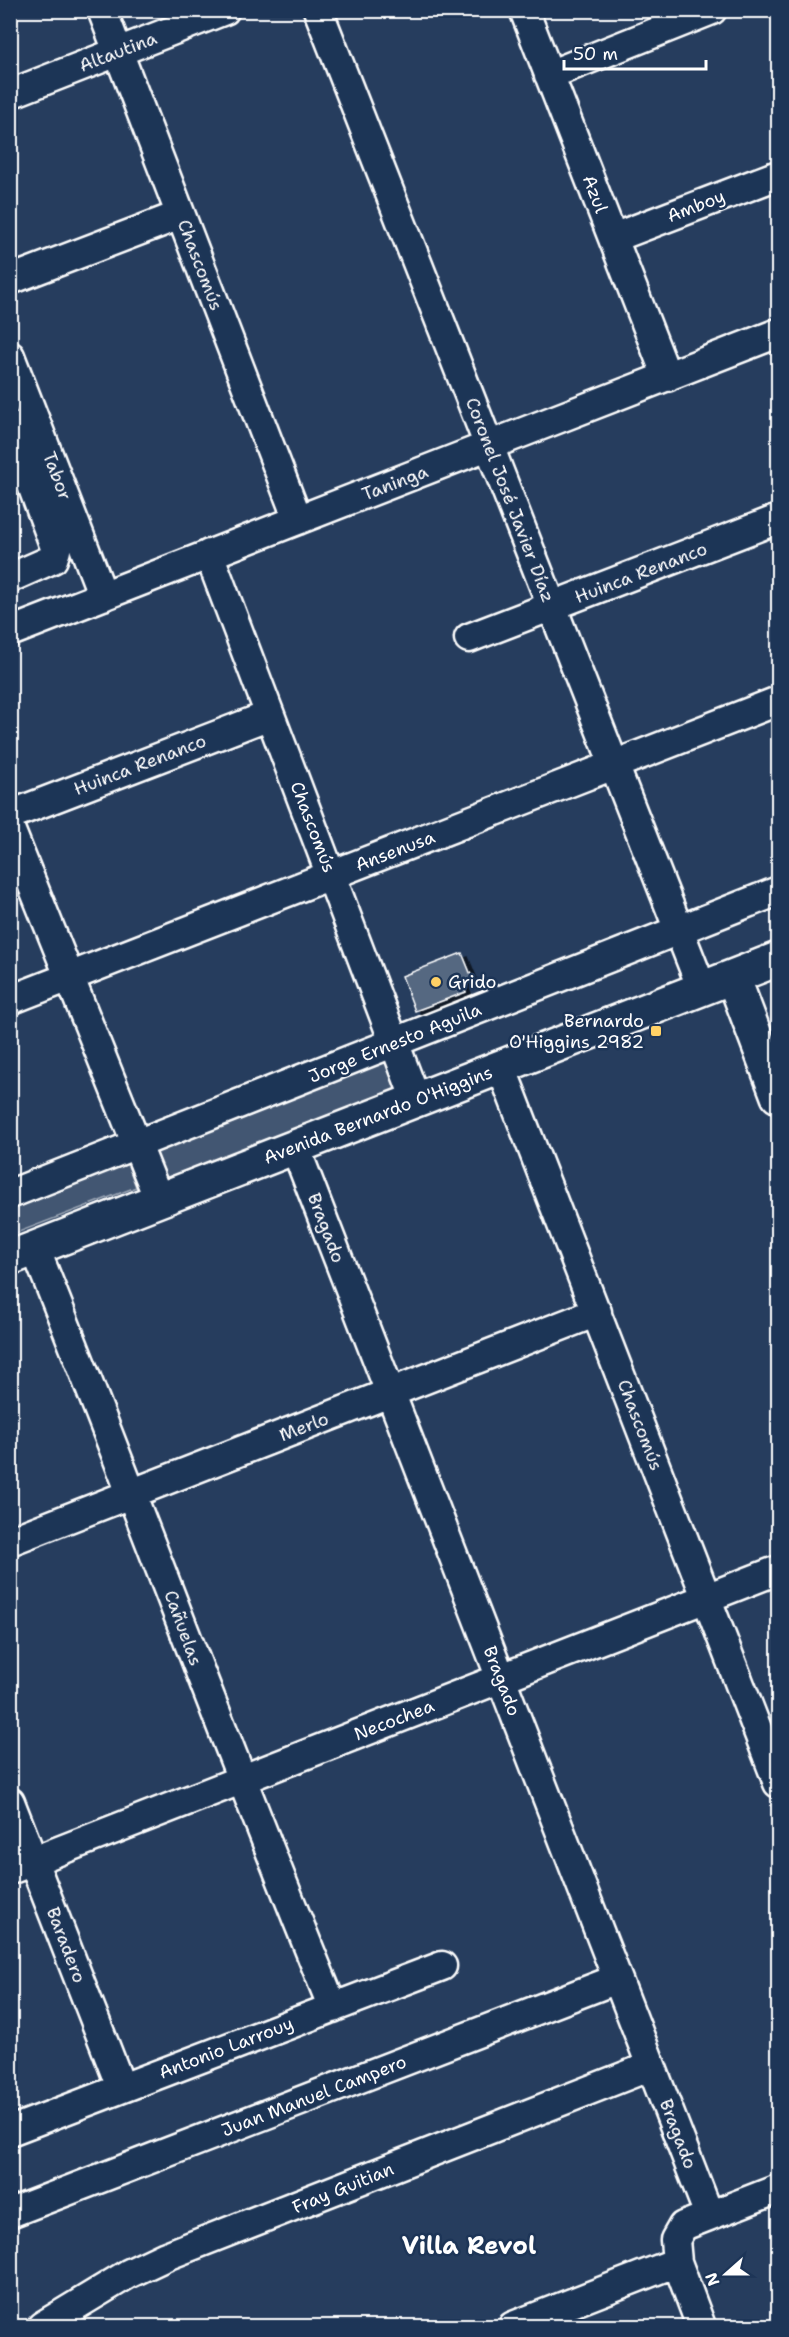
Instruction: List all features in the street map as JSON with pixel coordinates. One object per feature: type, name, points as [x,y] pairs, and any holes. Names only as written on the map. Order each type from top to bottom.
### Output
[{"type":"main road","name":"Avenida Bernardo O'Higgins","points":[[23,1253],[778,959]]},
{"type":"main road","points":[[733,977],[778,1096]]},
{"type":"street","name":"Chascomús","points":[[102,10],[298,520]]},
{"type":"street","name":"Altautina","points":[[10,94],[225,10]]},
{"type":"street","name":"Coronel José Javier Díaz","points":[[318,10],[702,989]]},
{"type":"street","name":"Azul","points":[[524,10],[667,377]]},
{"type":"street","points":[[549,75],[712,10]]},
{"type":"street","name":"Amboy","points":[[613,238],[778,175]]},
{"type":"street","points":[[10,280],[180,215]]},
{"type":"street","name":"Taninga","points":[[10,632],[778,333]]},
{"type":"street","name":"Tabor","points":[[10,356],[17,394],[103,596]]},
{"type":"street","points":[[10,426],[56,550],[53,559],[10,578]]},
{"type":"street","name":"Huinca Renanco","points":[[469,638],[778,519]]},
{"type":"street","name":"Chascomús","points":[[209,554],[416,1100]]},
{"type":"street","name":"Ansenusa","points":[[10,1000],[778,701]]},
{"type":"street","name":"Huinca Renanco","points":[[10,815],[270,715]]},
{"type":"street","points":[[10,829],[159,1200]]},
{"type":"street","name":"Jorge Ernesto Aguila","points":[[10,1194],[778,891]]},
{"type":"street","name":"Chascomús","points":[[501,1067],[778,1783]]},
{"type":"street","name":"Bragado","points":[[295,1147],[709,2215]]},
{"type":"street","name":"Cañuelas","points":[[23,1253],[133,1493],[240,1780],[333,2008]]},
{"type":"street","name":"Merlo","points":[[10,1541],[597,1312]]},
{"type":"street","name":"Necochea","points":[[22,1865],[778,1570]]},
{"type":"street","name":"Baradero","points":[[10,1802],[22,1865],[121,2087]]},
{"type":"street","name":"Antonio Larrouy","points":[[10,2131],[442,1966]]},
{"type":"street","name":"Juan Manuel Campero","points":[[10,2213],[617,1979]]},
{"type":"street","name":"Fray Guitian","points":[[42,2326],[128,2274],[166,2256],[651,2066]]},
{"type":"street","points":[[701,2326],[676,2262],[675,2240],[683,2226],[778,2189]]},
{"type":"street","points":[[513,2326],[676,2262]]},
{"type":"shaded area","points":[[392,1052],[408,1093],[160,1186],[144,1149]]},
{"type":"shaded area","points":[[124,1155],[136,1187],[11,1235],[11,1198]]},
{"type":"building","name":"Grido","points":[[462,953],[473,980],[463,984],[466,992],[415,1011],[402,976]]},
{"type":"place","name":"Grido","points":[[436,982]]},
{"type":"place","name":"Bernardo O'Higgins 2982","points":[[656,1031]]},
{"type":"district","name":"Villa Revol","points":[[469,2246]]}]
